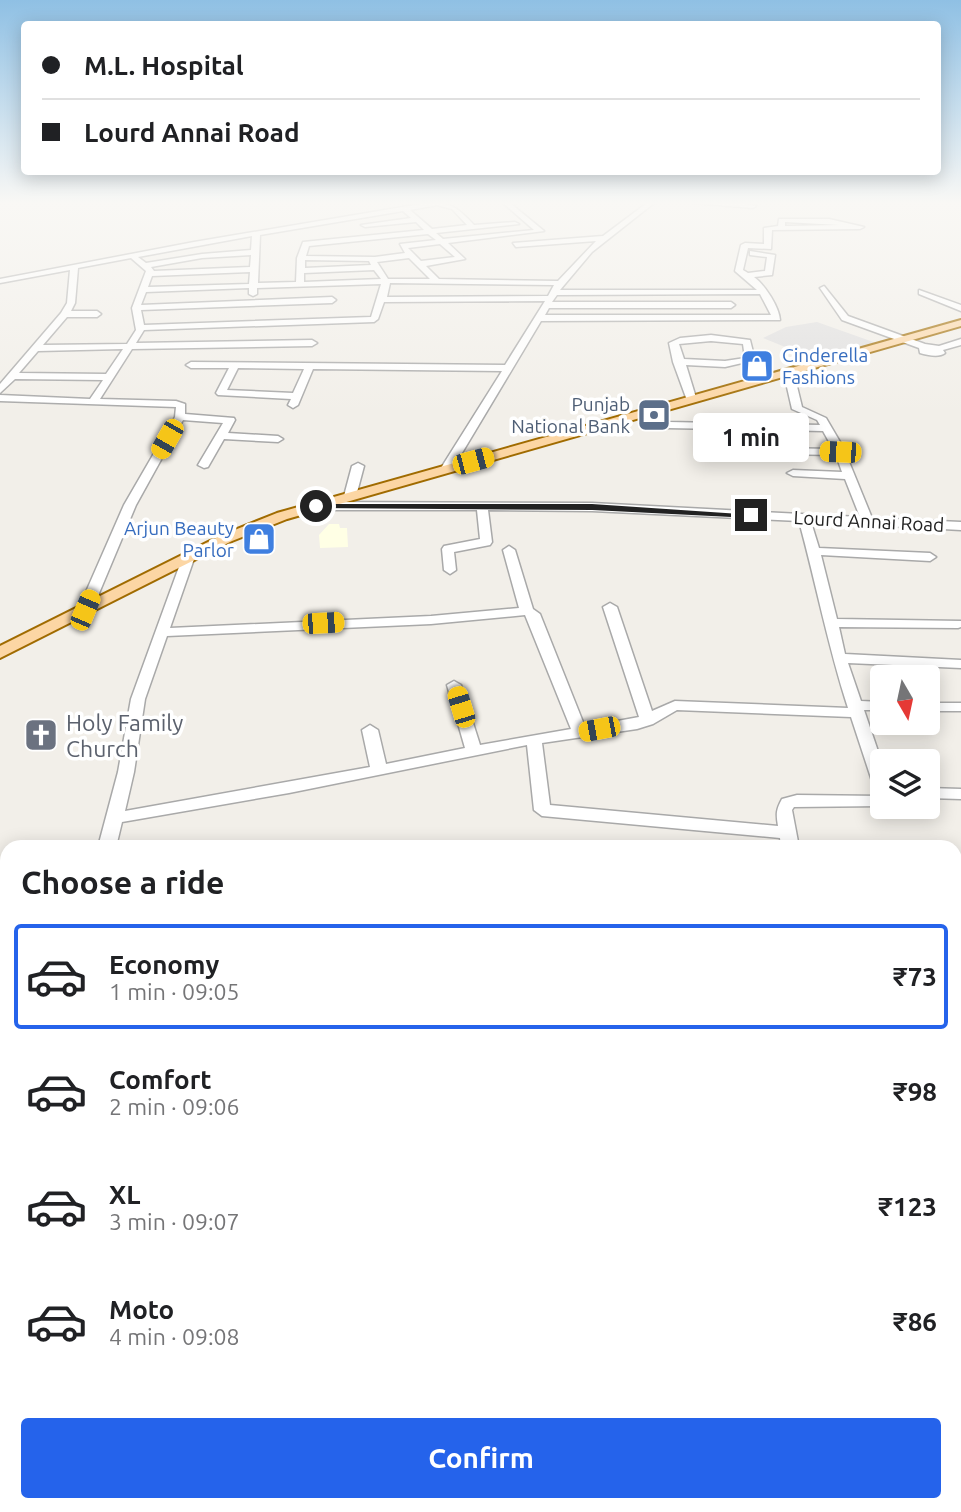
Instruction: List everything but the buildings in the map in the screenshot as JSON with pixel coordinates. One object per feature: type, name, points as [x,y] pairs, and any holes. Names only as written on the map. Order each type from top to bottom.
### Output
[{"type":"main road","points":[[0,653],[227,538],[316,506],[789,374],[961,323]]},
{"type":"street","points":[[0,281],[42,274]]},
{"type":"street","points":[[2,386],[65,314],[71,303],[74,274]]},
{"type":"street","points":[[93,402],[132,345],[139,328],[136,308],[146,274]]},
{"type":"street","points":[[238,343],[254,286],[254,274]]},
{"type":"street","points":[[300,284],[301,274]]},
{"type":"street","points":[[139,328],[374,319],[386,281],[382,274]]},
{"type":"street","points":[[429,274],[436,281]]},
{"type":"street","points":[[475,274],[480,282]]},
{"type":"street","points":[[447,468],[559,282],[568,274]]},
{"type":"street","points":[[539,318],[779,317],[763,292],[743,274]]},
{"type":"street","points":[[746,276],[765,274]]},
{"type":"street","points":[[142,290],[386,281],[559,282]]},
{"type":"street","points":[[824,288],[845,318],[906,339],[924,347],[923,351],[940,353],[938,349],[961,342]]},
{"type":"street","points":[[382,298],[387,301],[550,298],[674,292],[763,292]]},
{"type":"street","points":[[674,292],[677,305],[688,318],[698,339]]},
{"type":"street","points":[[727,292],[731,305],[742,318]]},
{"type":"street","points":[[922,292],[961,308]]},
{"type":"street","points":[[550,298],[731,305]]},
{"type":"street","points":[[136,308],[332,300]]},
{"type":"street","points":[[65,314],[97,314]]},
{"type":"street","points":[[678,362],[725,364],[750,360],[745,340],[698,339],[674,343],[678,362],[692,401]]},
{"type":"street","points":[[38,348],[313,343]]},
{"type":"street","points":[[191,366],[509,368]]},
{"type":"street","points":[[234,367],[221,393],[295,401],[310,366]]},
{"type":"street","points":[[789,374],[797,409],[818,416],[827,428],[840,452],[867,521]]},
{"type":"street","points":[[13,376],[110,377]]},
{"type":"street","points":[[0,398],[181,406],[180,417],[130,505],[85,610]]},
{"type":"street","points":[[655,412],[666,425],[827,428]]},
{"type":"street","points":[[180,417],[229,419],[204,465]]},
{"type":"street","points":[[221,436],[278,439]]},
{"type":"street","points":[[777,451],[840,452]]},
{"type":"street","points":[[349,496],[358,466]]},
{"type":"street","points":[[793,472],[849,476]]},
{"type":"street","name":"Lourd Annai Road","points":[[316,506],[592,507],[961,526]]},
{"type":"street","points":[[450,570],[448,549],[486,542],[482,506]]},
{"type":"street","points":[[804,518],[839,658],[870,752]]},
{"type":"street","points":[[509,550],[527,611]]},
{"type":"street","points":[[814,551],[930,557]]},
{"type":"street","points":[[109,840],[126,772],[138,699],[189,556]]},
{"type":"street","points":[[610,607],[648,721]]},
{"type":"street","points":[[163,632],[431,620],[527,611],[533,614],[580,733]]},
{"type":"street","points":[[832,623],[958,624]]},
{"type":"street","points":[[839,658],[961,664]]},
{"type":"street","points":[[454,685],[474,751]]},
{"type":"street","points":[[114,818],[289,788],[534,739],[648,721],[664,709],[686,704],[855,709],[870,707]]},
{"type":"street","points":[[940,707],[961,707]]},
{"type":"street","points":[[370,730],[379,769]]},
{"type":"street","points":[[534,739],[542,810],[789,840],[784,810],[788,803],[797,800],[870,801]]},
{"type":"street","points":[[940,793],[961,794]]},
{"type":"shaded area","points":[[817,322],[879,344],[822,362],[763,338],[786,327]]},
{"type":"shaded area","points":[[329,524],[339,524],[340,528],[347,528],[348,547],[320,548],[319,535]]},
{"type":"place","name":"Cinderella Fashions","points":[[757,366]]},
{"type":"place","name":"Punjab National Bank","points":[[654,415]]},
{"type":"place","name":"Arjun Beauty Parlor","points":[[259,539]]},
{"type":"place","name":"Holy Family Church","points":[[41,735]]},
{"type":"route","points":[[316,506],[592,507],[751,515]]}]
